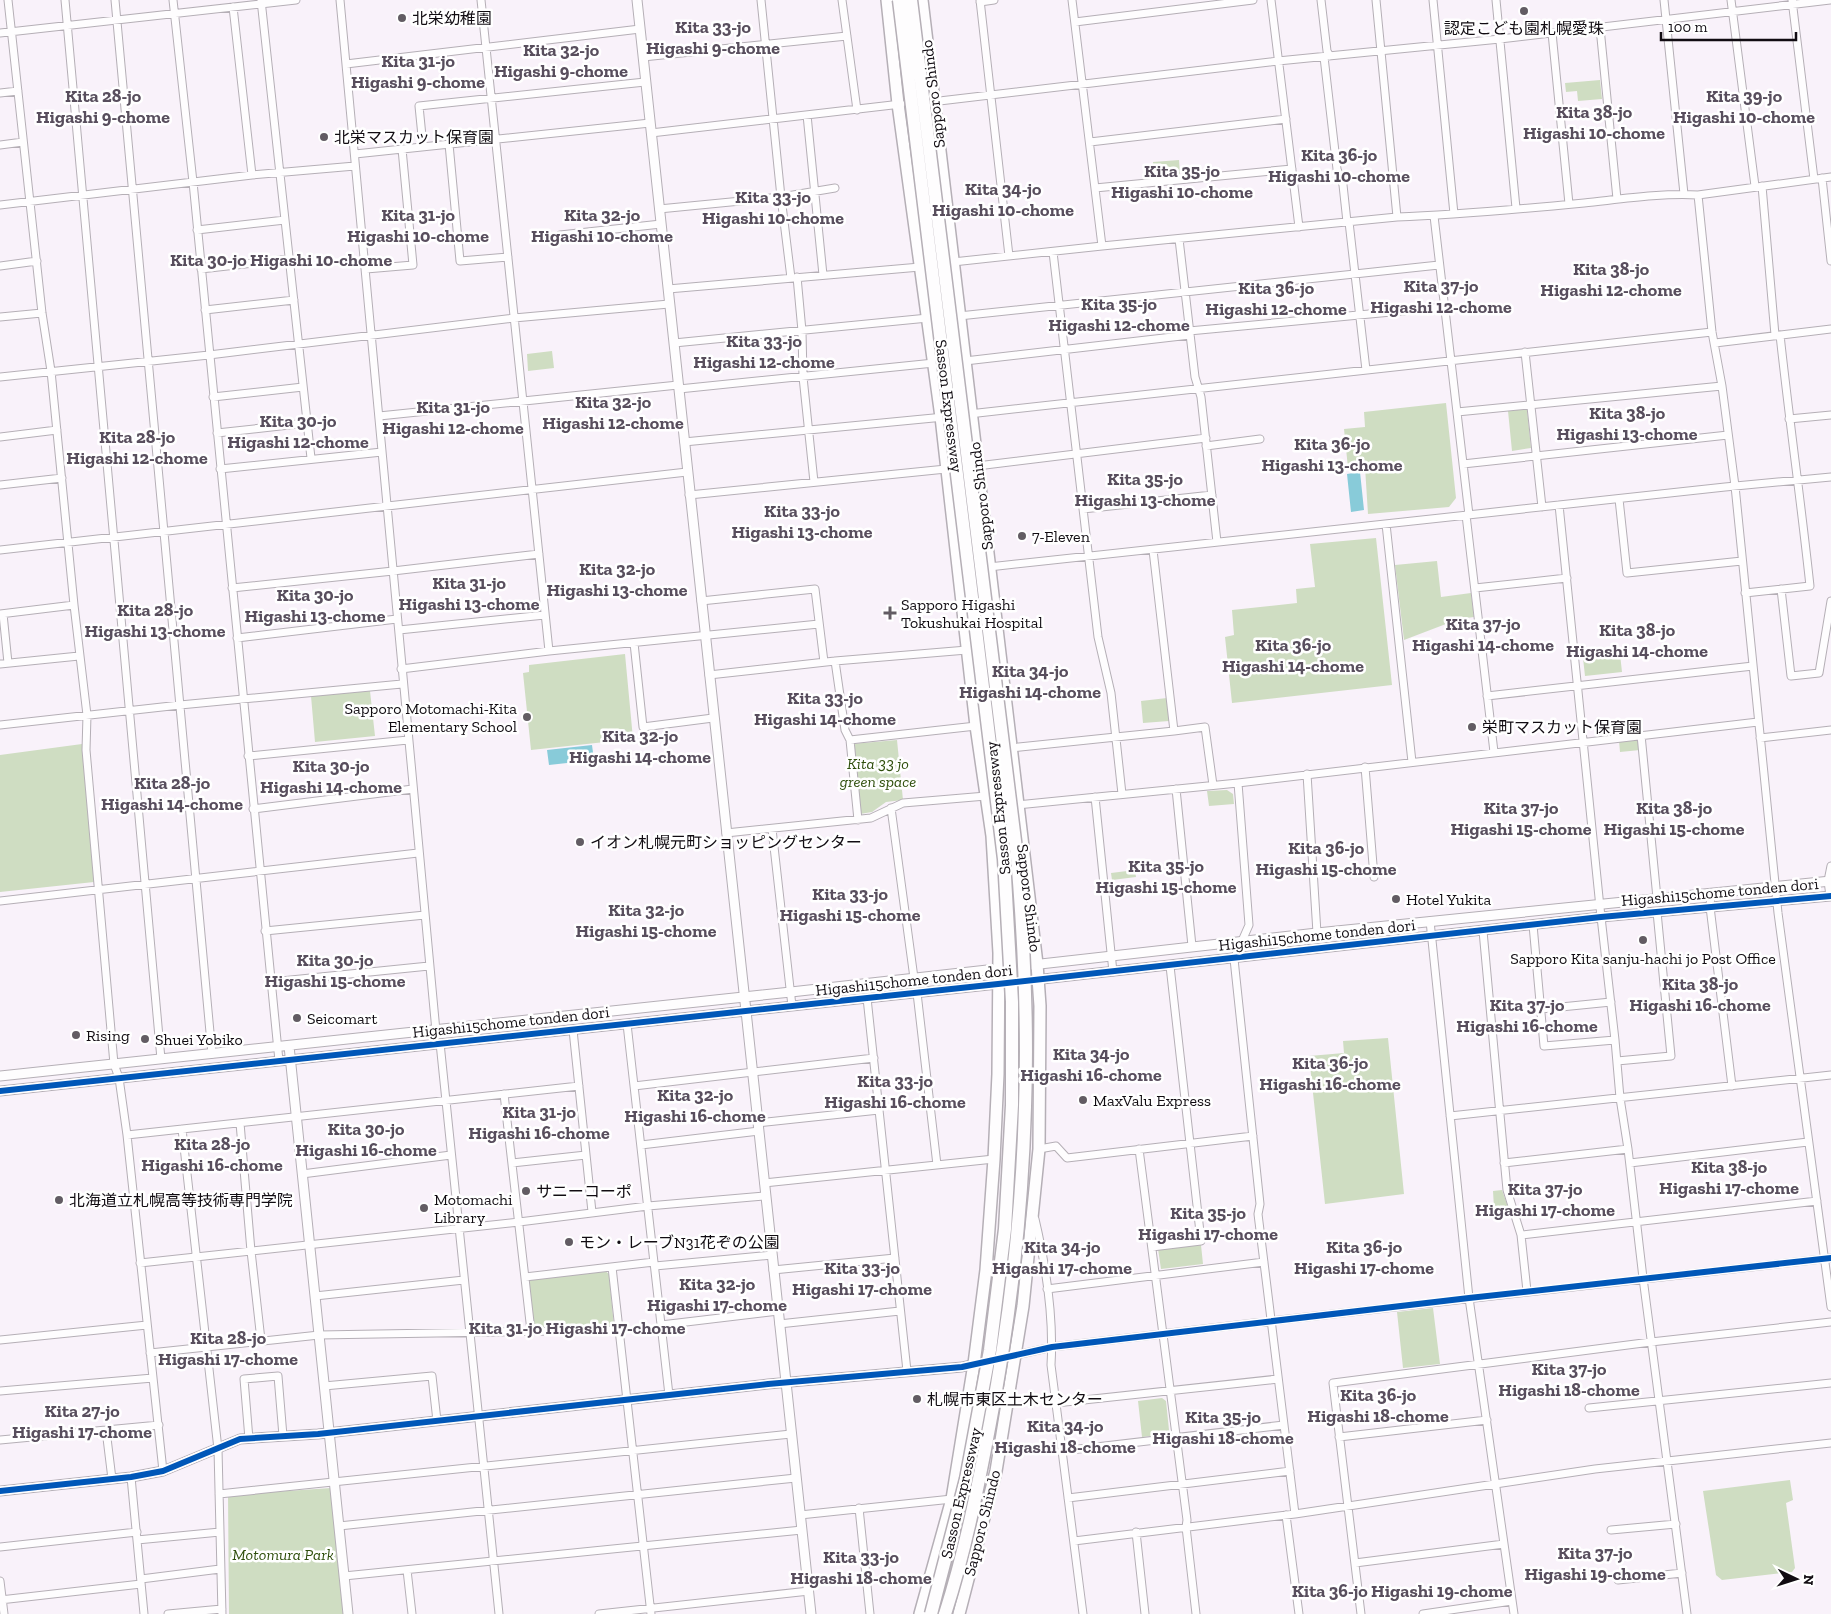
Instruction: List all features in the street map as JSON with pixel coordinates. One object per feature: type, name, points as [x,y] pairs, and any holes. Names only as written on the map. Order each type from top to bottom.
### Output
[{"type":"highway","name":"Sapporo Shindo","points":[[887,0],[898,104],[941,417],[976,726],[992,836],[998,969],[998,1074],[986,1270],[974,1364],[952,1499],[920,1614]]},
{"type":"highway","name":"Sasson Expressway","points":[[899,0],[1003,849],[1009,921],[1012,1002],[1012,1106],[1005,1229],[990,1350],[966,1479],[931,1614]]},
{"type":"highway","name":"Sasson Expressway","points":[[912,0],[1017,857],[1022,920],[1025,1002],[1026,1106],[1018,1230],[1004,1351],[979,1482],[945,1614]]},
{"type":"highway","name":"Sapporo Shindo","points":[[922,0],[1039,980],[1040,1006],[1039,1149],[1023,1306],[996,1471],[959,1614]]},
{"type":"street","points":[[8,0],[42,313],[51,371],[67,543],[88,716],[86,750],[114,1064],[119,1078],[127,1135],[163,1471]]},
{"type":"street","points":[[65,0],[161,1059]]},
{"type":"street","points":[[115,0],[212,1054]]},
{"type":"street","points":[[173,0],[193,182],[278,1061]]},
{"type":"street","points":[[0,33],[233,7],[261,2],[296,0]]},
{"type":"street","points":[[340,0],[398,619],[402,684],[436,1031]]},
{"type":"street","points":[[481,0],[549,652]]},
{"type":"street","points":[[637,0],[811,1614]]},
{"type":"street","points":[[761,0],[781,197],[802,331],[803,377],[814,482]]},
{"type":"street","points":[[842,0],[856,110]]},
{"type":"street","points":[[994,0],[980,1],[1009,256]]},
{"type":"street","points":[[1072,0],[1102,246]]},
{"type":"street","points":[[1075,22],[1253,0]]},
{"type":"street","points":[[1271,0],[1299,227]]},
{"type":"street","points":[[1321,0],[1337,169],[1343,185],[1366,370]]},
{"type":"street","points":[[1376,0],[1397,217]]},
{"type":"street","points":[[1433,0],[1454,214]]},
{"type":"street","points":[[1496,0],[1516,208]]},
{"type":"street","points":[[1664,0],[1684,194]]},
{"type":"street","points":[[1731,0],[1799,480],[1810,586],[1745,593]]},
{"type":"street","points":[[355,154],[495,139],[774,118],[898,104],[934,102],[1278,61],[1438,46],[1830,0]]},
{"type":"street","points":[[261,2],[311,458]]},
{"type":"street","points":[[1793,3],[1831,261]]},
{"type":"street","points":[[233,7],[252,175]]},
{"type":"street","points":[[1600,28],[1617,199]]},
{"type":"street","points":[[346,64],[640,30]]},
{"type":"street","points":[[1552,33],[1569,204]]},
{"type":"street","points":[[643,57],[847,36]]},
{"type":"street","points":[[424,146],[419,106],[645,82]]},
{"type":"street","points":[[0,93],[18,91]]},
{"type":"street","points":[[807,115],[823,275]]},
{"type":"street","points":[[1090,142],[1286,119]]},
{"type":"street","points":[[0,145],[23,142]]},
{"type":"street","points":[[449,144],[460,261],[508,256]]},
{"type":"street","points":[[366,269],[413,265],[402,149]]},
{"type":"street","points":[[0,205],[252,175],[355,166]]},
{"type":"street","points":[[1095,188],[1292,169]]},
{"type":"street","points":[[953,262],[1397,217],[1434,216],[1684,194],[1698,195],[1831,177]]},
{"type":"street","points":[[659,209],[781,197],[835,188]]},
{"type":"street","points":[[1698,195],[1712,332],[1722,386],[1735,486],[1777,901],[1808,1142],[1828,1258],[1831,1307]]},
{"type":"street","points":[[1434,216],[1494,752]]},
{"type":"street","points":[[197,230],[285,220]]},
{"type":"street","points":[[560,235],[661,224]]},
{"type":"street","points":[[1179,239],[1195,377],[1201,397],[1217,542]]},
{"type":"street","points":[[1053,252],[1098,637],[1111,693],[1122,794]]},
{"type":"street","points":[[201,269],[289,259]]},
{"type":"street","points":[[0,266],[36,261]]},
{"type":"street","points":[[960,316],[1439,265]]},
{"type":"street","points":[[668,289],[920,267]]},
{"type":"street","points":[[205,310],[294,300]]},
{"type":"street","points":[[0,377],[209,355],[514,318],[669,304]]},
{"type":"street","points":[[965,361],[1190,333],[1360,314],[1444,307]]},
{"type":"street","points":[[0,317],[42,313]]},
{"type":"street","points":[[674,344],[928,318]]},
{"type":"street","points":[[1715,343],[1831,328]]},
{"type":"street","points":[[684,442],[971,414],[1712,332]]},
{"type":"street","points":[[1525,352],[1542,507]]},
{"type":"street","points":[[379,416],[934,363]]},
{"type":"street","points":[[1457,412],[1722,386]]},
{"type":"street","points":[[213,397],[303,387]]},
{"type":"street","points":[[1790,419],[1831,415]]},
{"type":"street","points":[[216,433],[307,423]]},
{"type":"street","points":[[0,437],[57,430]]},
{"type":"street","points":[[1463,464],[1728,435]]},
{"type":"street","points":[[977,466],[1076,453],[1260,439]]},
{"type":"street","points":[[220,469],[382,452]]},
{"type":"street","points":[[689,494],[946,469]]},
{"type":"street","points":[[0,550],[687,472]]},
{"type":"street","points":[[989,567],[1088,558],[1217,542],[1831,477]]},
{"type":"street","points":[[0,486],[62,478]]},
{"type":"street","points":[[1083,509],[1212,495]]},
{"type":"street","points":[[1619,499],[1627,574],[1742,561]]},
{"type":"street","points":[[1559,505],[1601,917],[1616,1040],[1620,1098],[1630,1163],[1643,1278],[1687,1614]]},
{"type":"street","points":[[1386,524],[1412,762]]},
{"type":"street","points":[[1153,550],[1174,731]]},
{"type":"street","points":[[232,588],[393,572],[539,554]]},
{"type":"street","points":[[1475,588],[1567,578]]},
{"type":"street","points":[[701,601],[815,589],[824,662]]},
{"type":"street","points":[[1781,589],[1790,676],[1819,673],[1831,601]]},
{"type":"street","points":[[8,663],[2,614],[74,605]]},
{"type":"street","points":[[398,630],[545,615]]},
{"type":"street","points":[[237,638],[398,619]]},
{"type":"street","points":[[401,669],[819,624]]},
{"type":"street","points":[[634,643],[642,727],[713,718]]},
{"type":"street","points":[[709,675],[824,662],[967,650]]},
{"type":"street","points":[[0,664],[80,656]]},
{"type":"street","points":[[835,661],[844,730],[850,740],[858,820]]},
{"type":"street","points":[[1487,696],[1753,666]]},
{"type":"street","points":[[0,725],[180,705],[402,684]]},
{"type":"street","points":[[1017,806],[1238,783],[1758,722]]},
{"type":"street","points":[[850,740],[976,726]]},
{"type":"street","points":[[1010,748],[1206,727],[1212,785]]},
{"type":"street","points":[[1760,738],[1831,730]]},
{"type":"street","points":[[1641,735],[1656,898]]},
{"type":"street","points":[[248,756],[408,740]]},
{"type":"street","points":[[1365,767],[1374,877]]},
{"type":"street","points":[[1307,774],[1317,933]]},
{"type":"street","points":[[1238,783],[1249,925],[1234,958],[1260,1204],[1258,1214],[1295,1514]]},
{"type":"street","points":[[253,809],[413,789]]},
{"type":"street","points":[[1176,789],[1192,946]]},
{"type":"street","points":[[726,834],[872,818],[903,803],[986,796]]},
{"type":"street","points":[[1095,797],[1113,972]]},
{"type":"street","points":[[891,808],[914,978]]},
{"type":"street","points":[[772,829],[792,1006]]},
{"type":"street","points":[[0,901],[418,853]]},
{"type":"street","points":[[1830,896],[1831,866]]},
{"type":"street","name":"Higashi15chome tonden dori","points":[[0,1076],[436,1031],[1192,946],[1830,881]]},
{"type":"street","points":[[1711,892],[1710,907],[1732,1086]]},
{"type":"street","name":"Higashi15chome tonden dori","points":[[0,1091],[1170,966],[1601,917],[1830,896]]},
{"type":"street","points":[[1617,1062],[1671,1056],[1657,912]]},
{"type":"street","points":[[265,931],[425,915]]},
{"type":"street","points":[[1430,921],[1470,1298],[1514,1614]]},
{"type":"street","points":[[1533,925],[1544,1046],[1616,1040]]},
{"type":"street","points":[[1483,931],[1507,1190],[1521,1235],[1527,1291]]},
{"type":"street","points":[[270,982],[429,966]]},
{"type":"street","points":[[1152,1247],[1201,1242],[1170,966]]},
{"type":"street","points":[[918,993],[937,1165]]},
{"type":"street","points":[[868,998],[907,1371]]},
{"type":"street","points":[[1541,1009],[1611,1002]]},
{"type":"street","points":[[627,1024],[670,1395]]},
{"type":"street","points":[[573,1030],[592,1212]]},
{"type":"street","points":[[440,1044],[499,1614]]},
{"type":"street","points":[[289,1046],[348,1614]]},
{"type":"street","points":[[634,1086],[874,1058]]},
{"type":"street","points":[[1450,1116],[1831,1075]]},
{"type":"street","points":[[127,1135],[579,1086]]},
{"type":"street","points":[[504,1094],[532,1331]]},
{"type":"street","points":[[641,1145],[879,1110]]},
{"type":"street","points":[[240,1123],[261,1340]]},
{"type":"street","points":[[168,1614],[222,1612],[218,1449],[182,1129]]},
{"type":"street","points":[[1039,1149],[1056,1146],[1067,1158],[1253,1136]]},
{"type":"street","points":[[1630,1163],[1808,1142]]},
{"type":"street","points":[[1139,1149],[1187,1520],[1186,1527],[1196,1614]]},
{"type":"street","points":[[1504,1163],[1628,1149]]},
{"type":"street","points":[[302,1174],[451,1155]]},
{"type":"street","points":[[512,1163],[586,1155]]},
{"type":"street","points":[[764,1183],[994,1159]]},
{"type":"street","points":[[140,1263],[519,1222],[592,1212],[765,1196]]},
{"type":"street","points":[[1521,1235],[1817,1201]]},
{"type":"street","points":[[1033,1212],[1044,1260],[1052,1347],[1051,1365],[1083,1614]]},
{"type":"street","points":[[525,1276],[612,1267],[772,1255]]},
{"type":"street","points":[[773,1270],[895,1258]]},
{"type":"street","points":[[0,1491],[131,1477],[163,1471],[240,1439],[329,1433],[785,1382],[962,1367],[1052,1347],[1527,1291],[1828,1258]]},
{"type":"street","points":[[1047,1288],[1264,1262]]},
{"type":"street","points":[[612,1267],[651,1611]]},
{"type":"street","points":[[315,1296],[464,1280]]},
{"type":"street","points":[[661,1325],[778,1311]]},
{"type":"street","points":[[779,1324],[900,1311]]},
{"type":"street","points":[[1361,1614],[1333,1383],[1652,1342],[1831,1322]]},
{"type":"street","points":[[0,1340],[147,1326]]},
{"type":"street","points":[[150,1353],[319,1335],[619,1330]]},
{"type":"street","points":[[249,1439],[244,1379],[278,1376],[283,1436]]},
{"type":"street","points":[[324,1386],[432,1376],[437,1421]]},
{"type":"street","points":[[0,1391],[153,1378]]},
{"type":"street","points":[[1056,1403],[1278,1379]]},
{"type":"street","points":[[1589,1408],[1831,1383]]},
{"type":"street","points":[[1339,1437],[1487,1420]]},
{"type":"street","points":[[0,1440],[159,1425]]},
{"type":"street","points":[[1062,1451],[1284,1425]]},
{"type":"street","points":[[106,1430],[112,1479]]},
{"type":"street","points":[[219,1494],[791,1434]]},
{"type":"street","points":[[1074,1540],[1295,1514],[1495,1483],[1667,1460],[1831,1443]]},
{"type":"street","points":[[1068,1498],[1290,1471]]},
{"type":"street","points":[[131,1477],[144,1614]]},
{"type":"street","points":[[339,1526],[796,1478]]},
{"type":"street","points":[[800,1515],[952,1499]]},
{"type":"street","points":[[859,1508],[870,1614]]},
{"type":"street","points":[[1286,1515],[1299,1614]]},
{"type":"street","points":[[1611,1530],[1676,1524]]},
{"type":"street","points":[[344,1576],[802,1530]]},
{"type":"street","points":[[0,1547],[137,1536],[220,1532]]},
{"type":"street","points":[[1136,1532],[1145,1614]]},
{"type":"street","points":[[1355,1563],[1504,1544]]},
{"type":"street","points":[[1,1600],[220,1569]]},
{"type":"street","points":[[407,1570],[412,1614]]},
{"type":"street","points":[[1618,1580],[1682,1573]]},
{"type":"street","points":[[0,1582],[4,1614]]},
{"type":"street","points":[[600,1614],[651,1611],[809,1592]]},
{"type":"street","points":[[1423,1614],[1512,1601]]},
{"type":"green space","points":[[1600,80],[1602,99],[1578,101],[1577,91],[1566,92],[1565,83]]},
{"type":"green space","points":[[1179,160],[1180,175],[1154,177],[1153,162]]},
{"type":"green space","points":[[552,351],[554,368],[528,371],[527,354]]},
{"type":"green space","points":[[1446,403],[1456,498],[1449,507],[1368,514],[1365,467],[1348,468],[1344,429],[1365,427],[1364,412]]},
{"type":"green space","points":[[1527,409],[1531,448],[1512,451],[1508,411]]},
{"type":"green space","points":[[1376,538],[1392,685],[1232,703],[1225,637],[1234,635],[1232,610],[1297,603],[1296,589],[1315,587],[1310,544]]},
{"type":"green space","points":[[1437,561],[1441,597],[1471,593],[1474,617],[1459,619],[1404,640],[1395,565]]},
{"type":"green space","points":[[625,654],[633,739],[531,750],[523,673],[529,672],[529,665]]},
{"type":"green space","points":[[1620,654],[1622,672],[1585,676],[1583,658]]},
{"type":"green space","points":[[370,691],[375,736],[315,742],[311,696]]},
{"type":"green space","points":[[1167,698],[1169,721],[1143,723],[1141,701]]},
{"type":"green space","points":[[1639,739],[1640,750],[1620,752],[1619,741]]},
{"type":"green space","name":"Kita 33 jo green space","points":[[897,740],[903,800],[886,802],[872,812],[860,814],[852,744]]},
{"type":"green space","points":[[82,744],[94,882],[0,892],[0,755]]},
{"type":"green space","points":[[1227,790],[1233,794],[1234,804],[1209,806],[1207,791]]},
{"type":"green space","points":[[1135,870],[1136,877],[1112,880],[1111,873]]},
{"type":"green space","points":[[1388,1038],[1404,1194],[1325,1204],[1309,1056],[1344,1053],[1343,1041]]},
{"type":"green space","points":[[1502,1190],[1508,1207],[1494,1208],[1493,1191]]},
{"type":"green space","points":[[1201,1245],[1203,1264],[1161,1269],[1158,1249]]},
{"type":"green space","points":[[604,1270],[609,1274],[614,1326],[534,1327],[528,1280]]},
{"type":"green space","points":[[1433,1308],[1440,1364],[1403,1368],[1397,1312]]},
{"type":"green space","points":[[1162,1398],[1166,1401],[1169,1430],[1167,1434],[1142,1437],[1138,1401]]},
{"type":"green space","points":[[1790,1480],[1793,1500],[1786,1503],[1795,1568],[1792,1572],[1722,1580],[1716,1575],[1703,1491]]},
{"type":"green space","name":"Motomura Park","points":[[331,1488],[343,1614],[229,1614],[228,1495]]},
{"type":"water","points":[[1360,472],[1364,510],[1351,512],[1347,474]]},
{"type":"water","points":[[592,745],[594,760],[549,765],[547,750]]},
{"type":"cycle path","points":[[0,1091],[1601,917],[1831,896]]},
{"type":"cycle path","points":[[0,1491],[131,1477],[163,1471],[240,1439],[318,1434],[768,1384],[962,1367],[1052,1347],[1831,1258]]},
{"type":"place","name":"認定こども園札幌愛珠","points":[[1524,11]]},
{"type":"place","name":"北栄幼稚園","points":[[402,18]]},
{"type":"place","name":"北栄マスカット保育園","points":[[324,137]]},
{"type":"place","name":"7-Eleven","points":[[1022,536]]},
{"type":"place","name":"Sapporo Higashi Tokushukai Hospital","points":[[890,613]]},
{"type":"place","name":"Sapporo Motomachi-Kita Elementary School","points":[[527,717]]},
{"type":"place","name":"栄町マスカット保育園","points":[[1472,727]]},
{"type":"place","name":"イオン札幌元町ショッピングセンター","points":[[580,842]]},
{"type":"place","name":"Hotel Yukita","points":[[1396,899]]},
{"type":"place","name":"Sapporo Kita sanju-hachi jo Post Office","points":[[1643,940]]},
{"type":"place","name":"Seicomart","points":[[297,1018]]},
{"type":"place","name":"Rising","points":[[76,1035]]},
{"type":"place","name":"Shuei Yobiko","points":[[145,1039]]},
{"type":"place","name":"MaxValu Express","points":[[1083,1100]]},
{"type":"place","name":"サニーコーポ","points":[[526,1191]]},
{"type":"place","name":"北海道立札幌高等技術専門学院","points":[[59,1200]]},
{"type":"place","name":"Motomachi Library","points":[[424,1208]]},
{"type":"place","name":"モン・レーブN31花ぞの公園","points":[[569,1242]]},
{"type":"place","name":"札幌市東区土木センター","points":[[917,1399]]},
{"type":"district","name":"Kita 33-jo Higashi 9-chome","points":[[713,37]]},
{"type":"district","name":"Kita 32-jo Higashi 9-chome","points":[[561,60]]},
{"type":"district","name":"Kita 31-jo Higashi 9-chome","points":[[418,71]]},
{"type":"district","name":"Kita 28-jo Higashi 9-chome","points":[[103,106]]},
{"type":"district","name":"Kita 39-jo Higashi 10-chome","points":[[1744,106]]},
{"type":"district","name":"Kita 38-jo Higashi 10-chome","points":[[1594,122]]},
{"type":"district","name":"Kita 36-jo Higashi 10-chome","points":[[1339,165]]},
{"type":"district","name":"Kita 35-jo Higashi 10-chome","points":[[1182,181]]},
{"type":"district","name":"Kita 34-jo Higashi 10-chome","points":[[1003,199]]},
{"type":"district","name":"Kita 33-jo Higashi 10-chome","points":[[773,207]]},
{"type":"district","name":"Kita 31-jo Higashi 10-chome","points":[[418,225]]},
{"type":"district","name":"Kita 32-jo Higashi 10-chome","points":[[602,225]]},
{"type":"district","name":"Kita 30-jo Higashi 10-chome","points":[[281,260]]},
{"type":"district","name":"Kita 38-jo Higashi 12-chome","points":[[1611,279]]},
{"type":"district","name":"Kita 37-jo Higashi 12-chome","points":[[1441,296]]},
{"type":"district","name":"Kita 36-jo Higashi 12-chome","points":[[1276,298]]},
{"type":"district","name":"Kita 35-jo Higashi 12-chome","points":[[1119,314]]},
{"type":"district","name":"Kita 33-jo Higashi 12-chome","points":[[764,351]]},
{"type":"district","name":"Kita 32-jo Higashi 12-chome","points":[[613,412]]},
{"type":"district","name":"Kita 31-jo Higashi 12-chome","points":[[453,417]]},
{"type":"district","name":"Kita 38-jo Higashi 13-chome","points":[[1627,423]]},
{"type":"district","name":"Kita 30-jo Higashi 12-chome","points":[[298,431]]},
{"type":"district","name":"Kita 28-jo Higashi 12-chome","points":[[137,447]]},
{"type":"district","name":"Kita 36-jo Higashi 13-chome","points":[[1332,454]]},
{"type":"district","name":"Kita 35-jo Higashi 13-chome","points":[[1145,489]]},
{"type":"district","name":"Kita 33-jo Higashi 13-chome","points":[[802,521]]},
{"type":"district","name":"Kita 32-jo Higashi 13-chome","points":[[617,579]]},
{"type":"district","name":"Kita 31-jo Higashi 13-chome","points":[[469,593]]},
{"type":"district","name":"Kita 30-jo Higashi 13-chome","points":[[315,605]]},
{"type":"district","name":"Kita 28-jo Higashi 13-chome","points":[[155,620]]},
{"type":"district","name":"Kita 37-jo Higashi 14-chome","points":[[1483,634]]},
{"type":"district","name":"Kita 38-jo Higashi 14-chome","points":[[1637,640]]},
{"type":"district","name":"Kita 36-jo Higashi 14-chome","points":[[1293,655]]},
{"type":"district","name":"Kita 34-jo Higashi 14-chome","points":[[1030,681]]},
{"type":"district","name":"Kita 33-jo Higashi 14-chome","points":[[825,708]]},
{"type":"district","name":"Kita 32-jo Higashi 14-chome","points":[[640,746]]},
{"type":"district","name":"Kita 30-jo Higashi 14-chome","points":[[331,776]]},
{"type":"district","name":"Kita 28-jo Higashi 14-chome","points":[[172,793]]},
{"type":"district","name":"Kita 37-jo Higashi 15-chome","points":[[1521,818]]},
{"type":"district","name":"Kita 38-jo Higashi 15-chome","points":[[1674,818]]},
{"type":"district","name":"Kita 36-jo Higashi 15-chome","points":[[1326,858]]},
{"type":"district","name":"Kita 35-jo Higashi 15-chome","points":[[1166,876]]},
{"type":"district","name":"Kita 33-jo Higashi 15-chome","points":[[850,904]]},
{"type":"district","name":"Kita 32-jo Higashi 15-chome","points":[[646,920]]},
{"type":"district","name":"Kita 30-jo Higashi 15-chome","points":[[335,970]]},
{"type":"district","name":"Kita 38-jo Higashi 16-chome","points":[[1700,994]]},
{"type":"district","name":"Kita 37-jo Higashi 16-chome","points":[[1527,1015]]},
{"type":"district","name":"Kita 34-jo Higashi 16-chome","points":[[1091,1064]]},
{"type":"district","name":"Kita 36-jo Higashi 16-chome","points":[[1330,1073]]},
{"type":"district","name":"Kita 33-jo Higashi 16-chome","points":[[895,1091]]},
{"type":"district","name":"Kita 32-jo Higashi 16-chome","points":[[695,1105]]},
{"type":"district","name":"Kita 31-jo Higashi 16-chome","points":[[539,1122]]},
{"type":"district","name":"Kita 30-jo Higashi 16-chome","points":[[366,1139]]},
{"type":"district","name":"Kita 28-jo Higashi 16-chome","points":[[212,1154]]},
{"type":"district","name":"Kita 38-jo Higashi 17-chome","points":[[1729,1177]]},
{"type":"district","name":"Kita 37-jo Higashi 17-chome","points":[[1545,1199]]},
{"type":"district","name":"Kita 35-jo Higashi 17-chome","points":[[1208,1223]]},
{"type":"district","name":"Kita 34-jo Higashi 17-chome","points":[[1062,1257]]},
{"type":"district","name":"Kita 36-jo Higashi 17-chome","points":[[1364,1257]]},
{"type":"district","name":"Kita 33-jo Higashi 17-chome","points":[[862,1278]]},
{"type":"district","name":"Kita 32-jo Higashi 17-chome","points":[[717,1294]]},
{"type":"district","name":"Kita 31-jo Higashi 17-chome","points":[[577,1328]]},
{"type":"district","name":"Kita 28-jo Higashi 17-chome","points":[[228,1348]]},
{"type":"district","name":"Kita 37-jo Higashi 18-chome","points":[[1569,1379]]},
{"type":"district","name":"Kita 36-jo Higashi 18-chome","points":[[1378,1405]]},
{"type":"district","name":"Kita 27-jo Higashi 17-chome","points":[[82,1421]]},
{"type":"district","name":"Kita 35-jo Higashi 18-chome","points":[[1223,1427]]},
{"type":"district","name":"Kita 34-jo Higashi 18-chome","points":[[1065,1436]]},
{"type":"district","name":"Kita 37-jo Higashi 19-chome","points":[[1595,1564]]},
{"type":"district","name":"Kita 33-jo Higashi 18-chome","points":[[861,1567]]},
{"type":"district","name":"Kita 36-jo Higashi 19-chome","points":[[1402,1591]]}]
